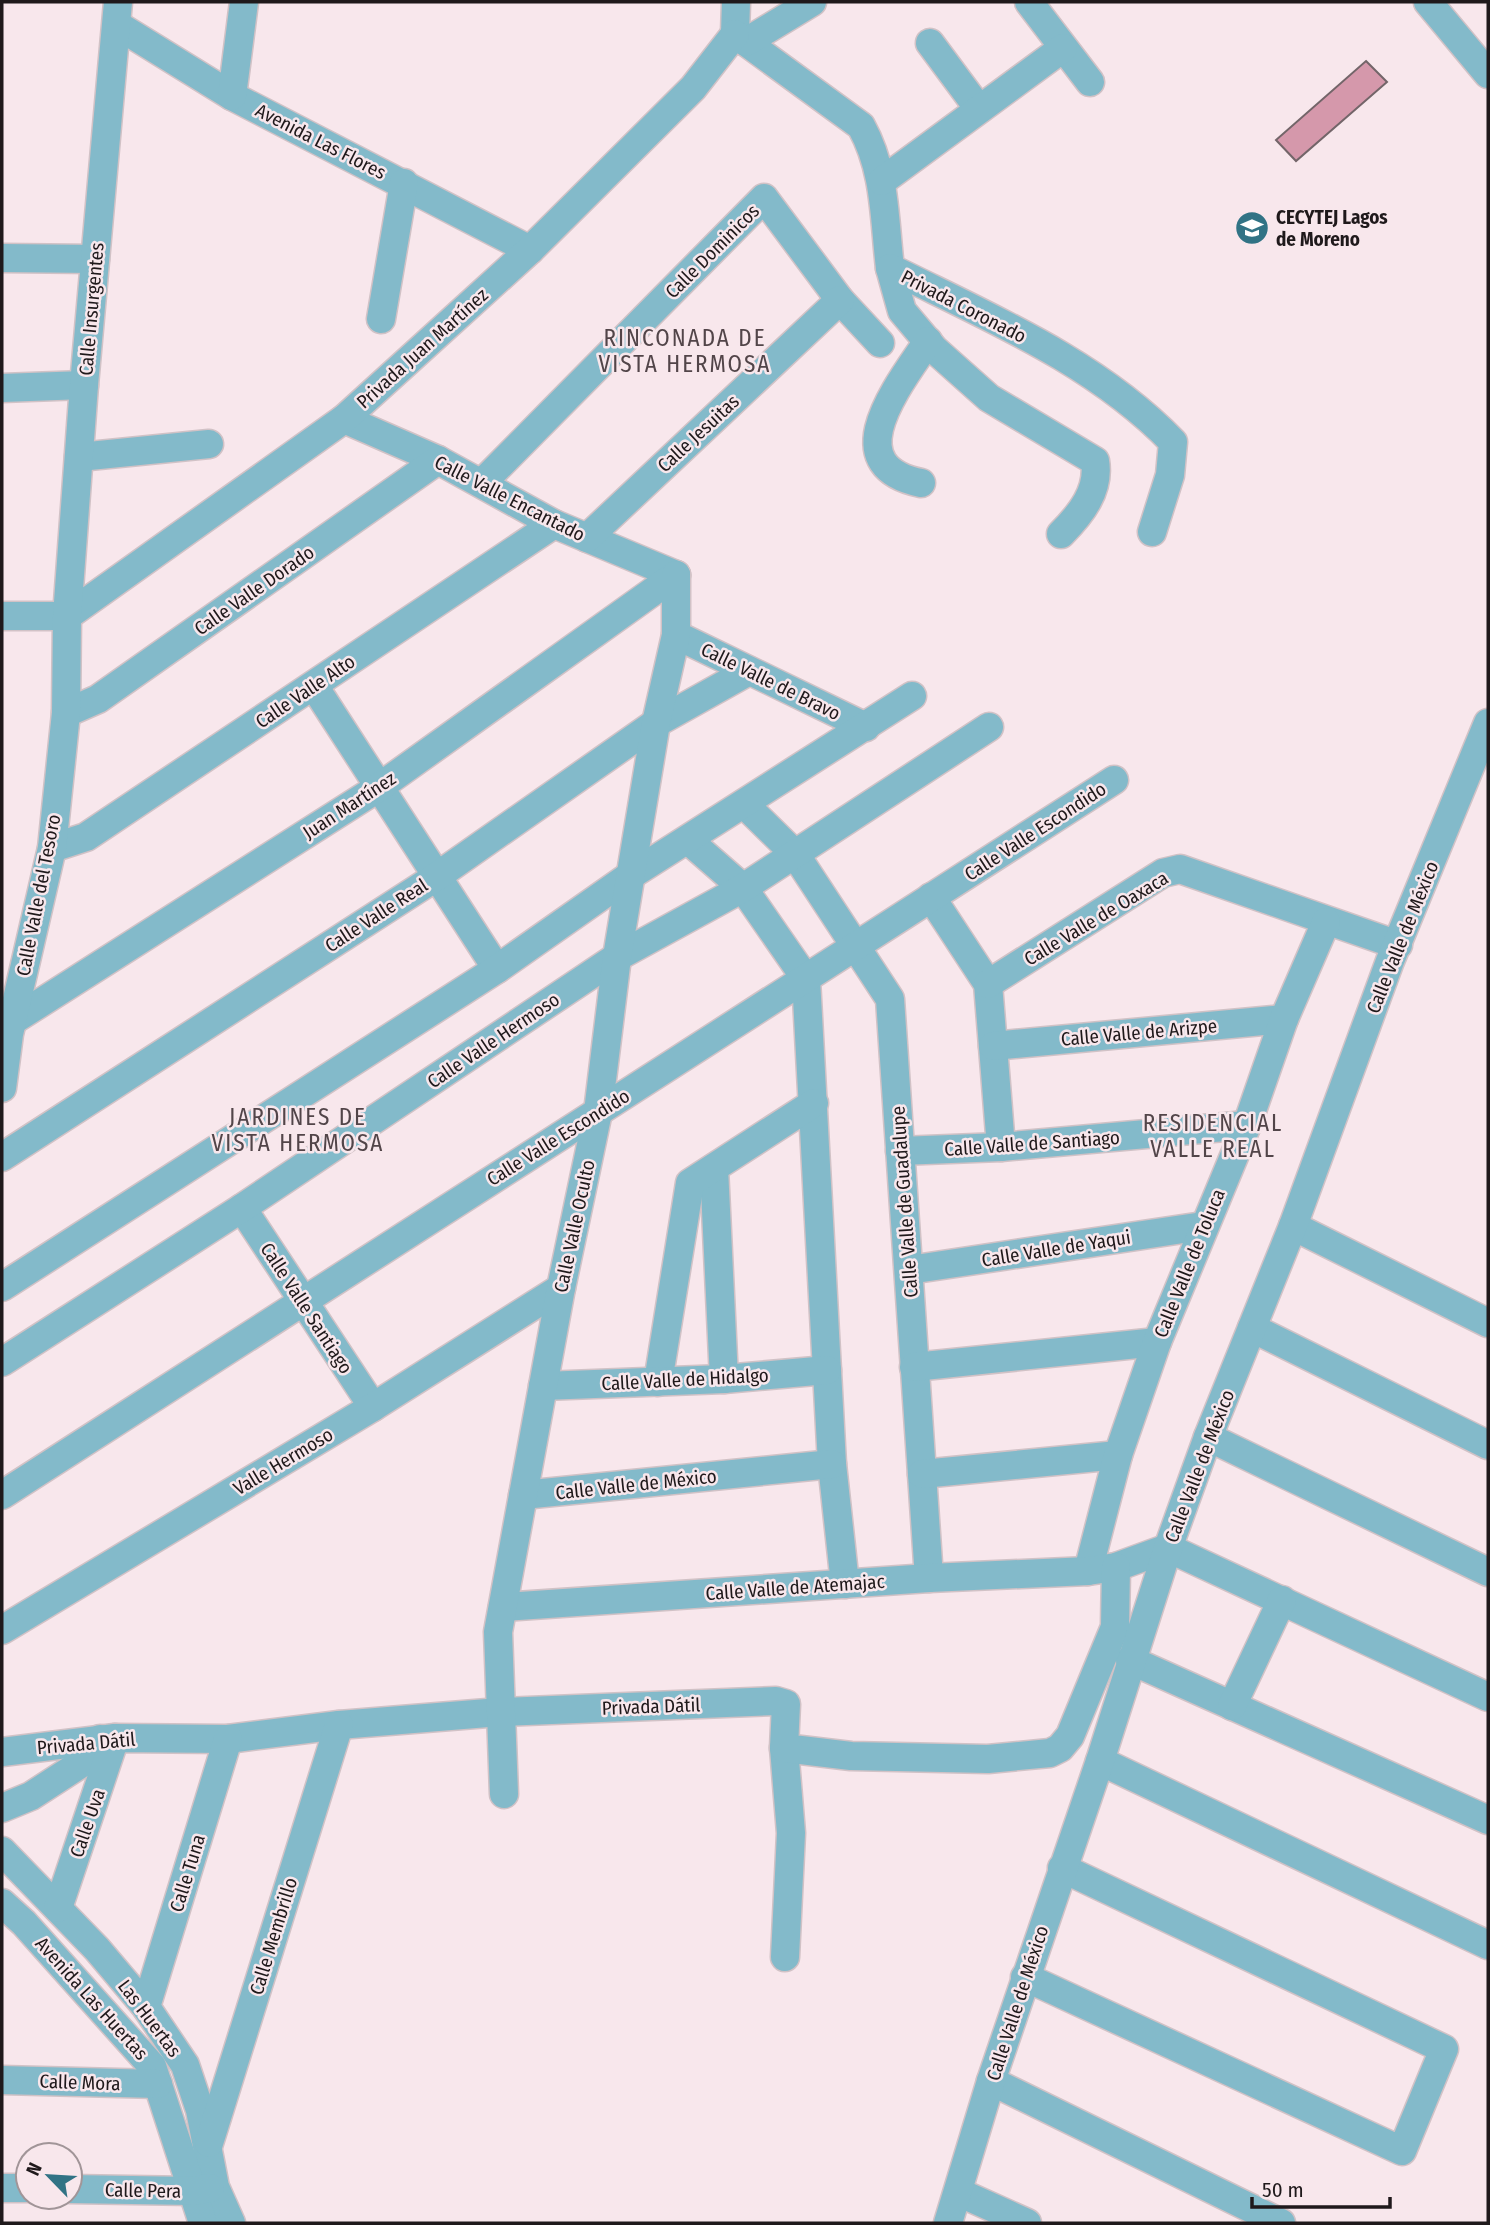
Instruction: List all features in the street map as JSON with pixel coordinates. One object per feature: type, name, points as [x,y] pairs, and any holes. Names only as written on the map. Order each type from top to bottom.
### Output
[{"type":"street","points":[[232,96],[244,2]]},
{"type":"street","points":[[736,2],[741,38]]},
{"type":"street","name":"Privada Juan Martínez","points":[[67,616],[344,419],[530,250],[741,38],[812,2]]},
{"type":"street","points":[[1029,2],[1090,82]]},
{"type":"street","points":[[1428,2],[1488,74]]},
{"type":"street","name":"Avenida Las Flores","points":[[118,13],[232,96],[530,250]]},
{"type":"street","name":"Calle Insurgentes","points":[[67,616],[84,385],[118,13]]},
{"type":"street","name":"Privada Coronado","points":[[741,38],[861,126],[872,145],[882,181],[890,268],[1049,348],[1145,413],[1173,442],[1170,475],[1152,532]]},
{"type":"street","points":[[930,43],[979,110]]},
{"type":"street","points":[[882,181],[1063,48]]},
{"type":"street","points":[[381,319],[404,183]]},
{"type":"street","name":"Calle Dominicos","points":[[482,483],[764,198],[840,300]]},
{"type":"street","points":[[2,258],[95,259]]},
{"type":"street","points":[[890,268],[902,311],[928,341],[989,398],[1095,461],[1097,478],[1080,515],[1061,534]]},
{"type":"street","points":[[840,300],[880,343]]},
{"type":"street","name":"Calle Jesuitas","points":[[587,538],[840,300]]},
{"type":"street","points":[[920,483],[899,478],[882,459],[875,438],[882,413],[928,341]]},
{"type":"street","points":[[2,388],[84,385]]},
{"type":"street","name":"Calle Valle Encantado","points":[[344,419],[438,460],[554,524],[676,575]]},
{"type":"street","points":[[79,457],[209,444]]},
{"type":"street","name":"Calle Valle Dorado","points":[[66,713],[99,699],[438,460]]},
{"type":"street","name":"Calle Valle Alto","points":[[52,848],[86,837],[554,524]]},
{"type":"street","name":"Calle Valle Oculto","points":[[504,1794],[498,1632],[543,1386],[598,1112],[617,957],[656,723],[676,635],[676,575]]},
{"type":"street","name":"Juan Martínez","points":[[12,1021],[378,788],[676,575]]},
{"type":"street","points":[[2,616],[67,616]]},
{"type":"street","name":"Calle Valle del Tesoro","points":[[2,1088],[12,1021],[52,848],[66,713],[67,616]]},
{"type":"street","name":"Calle Valle de Bravo","points":[[676,635],[866,727]]},
{"type":"street","name":"Calle Valle Real","points":[[2,1157],[436,877],[656,723],[749,671]]},
{"type":"street","points":[[314,686],[497,969]]},
{"type":"street","points":[[2,1287],[497,969],[631,875],[912,696]]},
{"type":"street","name":"Calle Valle de México","points":[[948,2223],[1025,1977],[1100,1761],[1130,1660],[1208,1437],[1293,1226],[1398,945],[1482,759],[1488,726]]},
{"type":"street","name":"Calle Valle Hermoso","points":[[2,1362],[242,1209],[617,957],[743,888],[989,727]]},
{"type":"street","name":"Calle Valle Escondido","points":[[2,1495],[1114,780]]},
{"type":"street","name":"Calle Valle de Guadalupe","points":[[744,804],[795,854],[890,999],[929,1578]]},
{"type":"street","points":[[688,840],[743,888],[806,979],[832,1464],[845,1584]]},
{"type":"street","name":"Calle Valle de Oaxaca","points":[[988,984],[1163,873],[1180,869],[1202,874],[1326,922],[1398,945]]},
{"type":"street","points":[[931,897],[988,984],[1001,1147]]},
{"type":"street","name":"Calle Valle de Toluca","points":[[1088,1571],[1118,1455],[1157,1342],[1247,1125],[1284,1019],[1326,922]]},
{"type":"street","name":"Calle Valle de Arizpe","points":[[993,1046],[1284,1019]]},
{"type":"street","points":[[658,1382],[702,1176],[814,1103]]},
{"type":"street","name":"Calle Valle de Santiago","points":[[900,1151],[1001,1147],[1247,1125]]},
{"type":"street","points":[[702,1176],[724,1379]]},
{"type":"street","name":"Calle Valle Santiago","points":[[242,1209],[373,1407]]},
{"type":"street","name":"Calle Valle de Yaqui","points":[[909,1270],[1203,1226]]},
{"type":"street","points":[[1293,1226],[1488,1323]]},
{"type":"street","name":"Valle Hermoso","points":[[2,1630],[373,1407],[562,1288]]},
{"type":"street","points":[[1252,1328],[1488,1445]]},
{"type":"street","points":[[914,1367],[1157,1342]]},
{"type":"street","name":"Calle Valle de Hidalgo","points":[[543,1386],[724,1379],[827,1370]]},
{"type":"street","points":[[1208,1437],[1488,1572]]},
{"type":"street","points":[[922,1474],[1118,1455]]},
{"type":"street","name":"Calle Valle de México","points":[[523,1495],[832,1464]]},
{"type":"street","points":[[1168,1548],[1488,1697]]},
{"type":"street","name":"Calle Valle de Atemajac","points":[[503,1606],[929,1578],[1088,1571],[1116,1567],[1168,1548]]},
{"type":"street","points":[[786,1957],[791,1833],[784,1748],[851,1756],[988,1759],[1050,1753],[1060,1748],[1070,1736],[1115,1628],[1116,1567]]},
{"type":"street","points":[[1232,1706],[1282,1600]]},
{"type":"street","points":[[1130,1660],[1488,1821]]},
{"type":"street","name":"Privada Dátil","points":[[2,1752],[108,1738],[228,1739],[339,1725],[500,1712],[776,1701],[786,1704],[784,1748]]},
{"type":"street","name":"Calle Membrillo","points":[[208,2146],[339,1725]]},
{"type":"street","points":[[2,1808],[31,1796],[88,1759],[108,1738]]},
{"type":"street","name":"Calle Uva","points":[[58,1908],[108,1738]]},
{"type":"street","name":"Calle Tuna","points":[[146,2007],[228,1739]]},
{"type":"street","points":[[1100,1761],[1488,1945]]},
{"type":"street","name":"Las Huertas","points":[[2,1851],[58,1908],[146,2007],[185,2065],[208,2146],[204,2189],[231,2223]]},
{"type":"street","points":[[1025,1977],[1402,2151],[1444,2049],[1062,1868]]},
{"type":"street","name":"Avenida Las Huertas","points":[[2,1903],[24,1923],[152,2066],[204,2189],[203,2223]]},
{"type":"street","name":"Calle Mora","points":[[2,2080],[158,2084]]},
{"type":"street","points":[[991,2081],[1281,2223]]},
{"type":"street","name":"Calle Pera","points":[[84,2189],[204,2189]]},
{"type":"street","points":[[958,2192],[1027,2223]]},
{"type":"building","name":"CECYTEJ Lagos de Moreno","points":[[1366,61],[1387,82],[1296,161],[1276,140]]},
{"type":"place","name":"CECYTEJ Lagos de Moreno","points":[[1252,228]]},
{"type":"district","name":"RINCONADA DE VISTA HERMOSA","points":[[685,351]]},
{"type":"district","name":"JARDINES DE VISTA HERMOSA","points":[[298,1130]]},
{"type":"district","name":"RESIDENCIAL VALLE REAL","points":[[1213,1136]]}]
